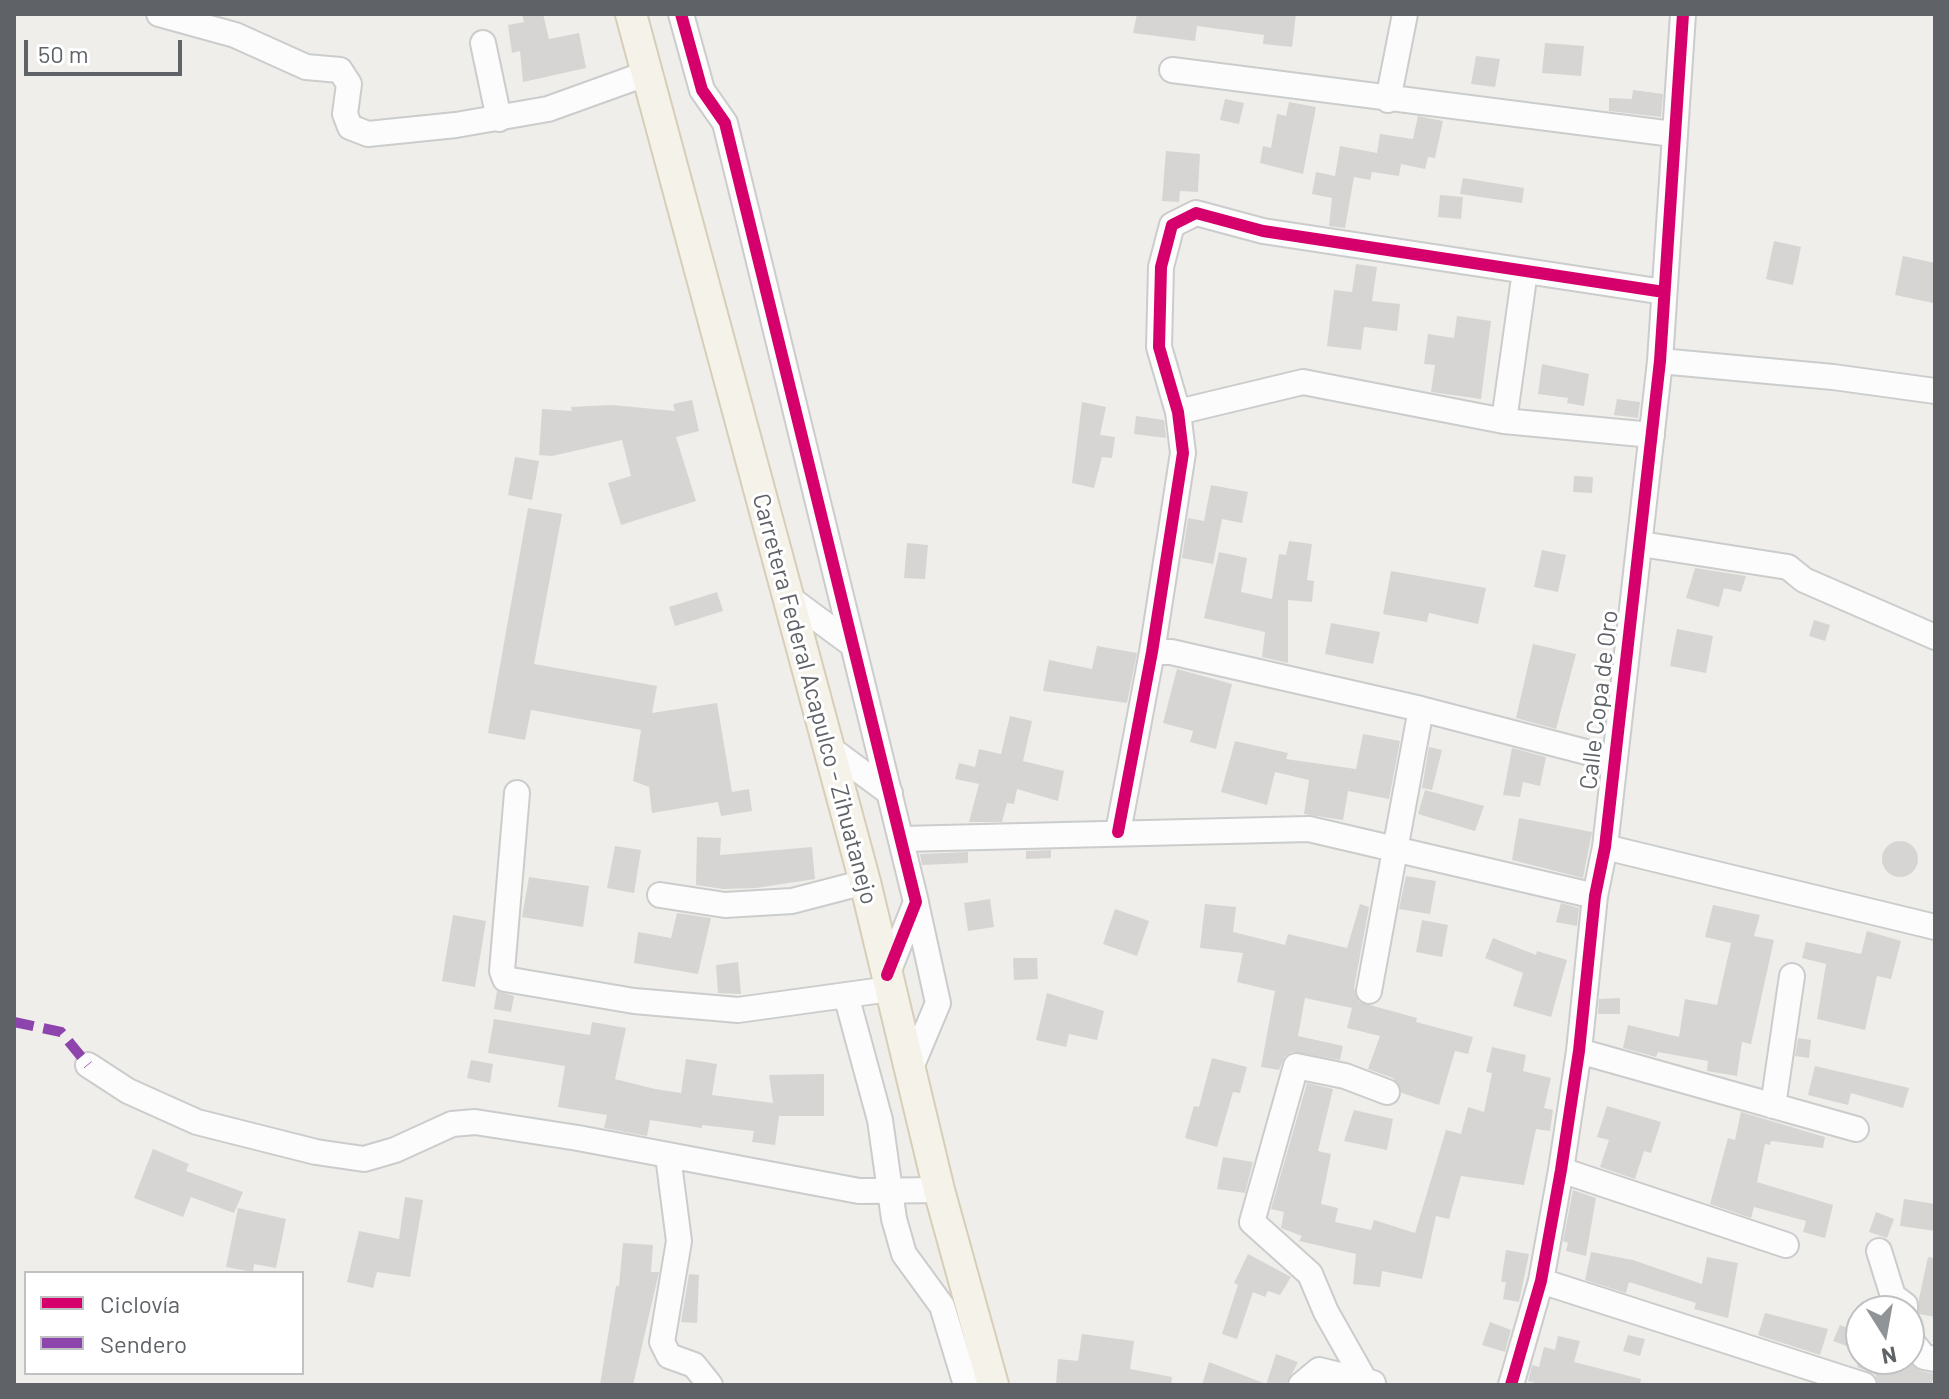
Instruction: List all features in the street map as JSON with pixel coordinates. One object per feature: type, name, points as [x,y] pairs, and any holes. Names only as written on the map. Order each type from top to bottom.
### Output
[{"type":"main road","name":"Carretera Federal Acapulco - Zihuatanejo","points":[[631,14],[865,882],[939,1190],[993,1385]]},
{"type":"street","points":[[159,14],[235,35],[306,67],[340,70],[349,84],[345,114],[350,127],[368,134],[499,119],[548,109],[648,73]]},
{"type":"street","points":[[681,14],[702,90],[725,123],[890,793],[938,1003],[909,1072]]},
{"type":"street","points":[[1388,100],[1405,14]]},
{"type":"street","name":"Calle Copa de Oro","points":[[1509,1384],[1541,1281],[1561,1170],[1579,1051],[1595,896],[1605,847],[1660,361],[1683,14]]},
{"type":"street","points":[[483,43],[499,119]]},
{"type":"street","points":[[1172,70],[1673,134]]},
{"type":"street","points":[[1118,832],[1152,652],[1183,453],[1178,412],[1159,347],[1161,267],[1172,225],[1196,213],[1263,231],[1664,292]]},
{"type":"street","points":[[1504,421],[1525,271]]},
{"type":"street","points":[[1660,361],[1833,377],[1935,391]]},
{"type":"street","points":[[1178,412],[1303,382],[1504,421],[1652,435]]},
{"type":"street","points":[[1641,544],[1788,567],[1804,580],[1935,637]]},
{"type":"street","points":[[788,597],[853,645]]},
{"type":"street","points":[[1152,652],[1171,652],[1421,709],[1613,759]]},
{"type":"street","points":[[1369,991],[1421,709]]},
{"type":"street","points":[[828,747],[890,793]]},
{"type":"street","points":[[517,793],[502,971],[505,979],[634,1001],[738,1010],[846,995],[889,982],[916,902]]},
{"type":"street","points":[[901,839],[1309,829],[1595,896]]},
{"type":"street","points":[[1605,847],[1935,927]]},
{"type":"street","points":[[660,895],[725,905],[792,901],[865,882]]},
{"type":"street","points":[[1773,1106],[1792,976]]},
{"type":"street","points":[[846,995],[880,1120],[889,1189],[904,1254],[942,1306],[966,1385]]},
{"type":"street","points":[[1579,1051],[1856,1129]]},
{"type":"street","points":[[88,1065],[128,1091],[197,1122],[316,1152],[364,1159],[395,1150],[452,1124],[475,1122],[859,1191],[939,1190]]},
{"type":"street","points":[[1372,1383],[1326,1312],[1310,1274],[1252,1222],[1296,1066],[1345,1076],[1387,1092]]},
{"type":"street","points":[[668,1156],[679,1241],[662,1342],[669,1356],[694,1365],[710,1385]]},
{"type":"street","points":[[1561,1170],[1786,1245]]},
{"type":"street","points":[[1879,1251],[1893,1295]]},
{"type":"street","points":[[1541,1281],[1864,1385]]},
{"type":"street","points":[[1301,1385],[1319,1370],[1372,1383]]},
{"type":"building","points":[[522,14],[543,14],[549,39],[579,33],[586,68],[523,82],[520,51],[512,53],[508,25],[524,22]]},
{"type":"building","points":[[1137,14],[1296,14],[1292,47],[1263,44],[1264,35],[1197,26],[1195,41],[1133,33]]},
{"type":"building","points":[[1545,43],[1584,46],[1581,76],[1542,73]]},
{"type":"building","points":[[1476,56],[1500,59],[1495,87],[1471,84]]},
{"type":"building","points":[[1633,90],[1663,94],[1661,117],[1609,111],[1609,98],[1632,99]]},
{"type":"building","points":[[1225,99],[1244,103],[1239,124],[1220,120]]},
{"type":"building","points":[[1289,102],[1316,107],[1303,174],[1260,163],[1263,146],[1271,148],[1277,114],[1286,116]]},
{"type":"building","points":[[1418,116],[1443,121],[1435,158],[1428,157],[1425,169],[1401,164],[1399,176],[1372,172],[1370,180],[1354,177],[1345,228],[1329,226],[1332,198],[1312,194],[1316,172],[1335,176],[1340,146],[1377,153],[1380,134],[1413,139]]},
{"type":"building","points":[[1166,151],[1200,154],[1198,192],[1180,191],[1179,202],[1162,201]]},
{"type":"building","points":[[1463,178],[1524,188],[1522,203],[1460,194]]},
{"type":"building","points":[[1440,195],[1463,197],[1461,219],[1438,217]]},
{"type":"building","points":[[1774,241],[1801,247],[1793,285],[1766,279]]},
{"type":"building","points":[[1903,256],[1935,263],[1933,303],[1895,295]]},
{"type":"building","points":[[1356,264],[1377,267],[1372,301],[1400,304],[1397,331],[1364,327],[1361,350],[1327,346],[1334,290],[1352,292]]},
{"type":"building","points":[[1457,316],[1491,321],[1481,399],[1431,392],[1435,365],[1424,364],[1428,334],[1454,338]]},
{"type":"building","points":[[1542,364],[1589,374],[1584,406],[1567,403],[1568,398],[1538,394]]},
{"type":"building","points":[[1617,399],[1640,402],[1638,418],[1614,415]]},
{"type":"building","points":[[692,400],[699,431],[676,437],[696,501],[621,525],[608,483],[631,476],[622,440],[552,456],[539,455],[542,409],[572,411],[571,407],[612,405],[675,411],[673,404]]},
{"type":"building","points":[[1082,402],[1106,407],[1100,435],[1115,437],[1112,458],[1102,457],[1094,488],[1072,483]]},
{"type":"building","points":[[1136,416],[1164,420],[1166,438],[1134,434]]},
{"type":"building","points":[[515,457],[539,461],[532,500],[508,495]]},
{"type":"building","points":[[1574,476],[1593,477],[1592,493],[1573,492]]},
{"type":"building","points":[[1211,485],[1248,492],[1242,523],[1222,519],[1213,564],[1182,558],[1188,518],[1204,521]]},
{"type":"building","points":[[528,508],[562,514],[534,664],[657,686],[652,713],[717,703],[732,792],[749,789],[752,811],[721,816],[718,802],[652,813],[649,787],[633,781],[641,730],[531,710],[525,740],[488,733]]},
{"type":"building","points":[[1289,541],[1312,544],[1307,580],[1314,581],[1312,602],[1288,600],[1288,663],[1262,657],[1265,632],[1204,618],[1219,552],[1247,558],[1241,592],[1272,599],[1279,554],[1286,555]]},
{"type":"building","points":[[907,543],[928,545],[925,579],[904,578]]},
{"type":"building","points":[[1542,550],[1566,555],[1558,592],[1534,587]]},
{"type":"building","points":[[1695,568],[1746,576],[1741,592],[1724,588],[1719,607],[1686,598]]},
{"type":"building","points":[[1391,571],[1486,588],[1478,624],[1429,613],[1427,622],[1383,614]]},
{"type":"building","points":[[717,592],[723,611],[675,626],[669,607]]},
{"type":"building","points":[[1814,620],[1830,625],[1825,641],[1809,636]]},
{"type":"building","points":[[1331,623],[1380,632],[1373,664],[1325,654]]},
{"type":"building","points":[[1677,629],[1713,636],[1706,673],[1670,666]]},
{"type":"building","points":[[1533,644],[1576,654],[1556,729],[1516,718]]},
{"type":"building","points":[[1097,646],[1137,653],[1127,703],[1043,691],[1049,660],[1092,669]]},
{"type":"building","points":[[1177,669],[1232,684],[1216,749],[1190,742],[1193,731],[1163,723]]},
{"type":"building","points":[[1010,716],[1032,721],[1023,761],[1064,771],[1058,801],[1017,789],[1014,804],[1007,803],[1002,822],[969,822],[979,784],[955,779],[959,763],[975,767],[979,749],[1001,754]]},
{"type":"building","points":[[1363,734],[1400,741],[1389,799],[1348,791],[1343,820],[1304,814],[1309,780],[1275,772],[1267,805],[1221,792],[1235,741],[1288,753],[1286,759],[1356,769]]},
{"type":"building","points":[[1429,747],[1442,750],[1432,790],[1422,788]]},
{"type":"building","points":[[1512,748],[1546,757],[1540,786],[1523,782],[1520,797],[1503,795]]},
{"type":"building","points":[[1425,790],[1484,806],[1475,831],[1418,814]]},
{"type":"building","points":[[1519,818],[1592,832],[1583,878],[1512,860]]},
{"type":"building","points":[[697,837],[721,838],[720,855],[812,847],[815,879],[756,888],[723,889],[696,885]]},
{"type":"building","points":[[1900,841],[1913,846],[1918,859],[1913,872],[1900,877],[1887,872],[1882,859],[1887,846]]},
{"type":"building","points":[[615,846],[641,850],[634,893],[607,888]]},
{"type":"building","points":[[1051,850],[1051,858],[1026,859],[1026,851]]},
{"type":"building","points":[[968,852],[968,863],[922,865],[920,854]]},
{"type":"building","points":[[1406,876],[1436,881],[1430,914],[1399,909]]},
{"type":"building","points":[[529,877],[589,886],[583,927],[522,917]]},
{"type":"building","points":[[990,899],[994,927],[968,931],[964,903]]},
{"type":"building","points":[[1561,903],[1579,908],[1577,926],[1556,922]]},
{"type":"building","points":[[1205,904],[1236,907],[1233,932],[1285,945],[1288,934],[1347,948],[1360,904],[1369,907],[1354,988],[1359,1002],[1473,1037],[1468,1054],[1455,1051],[1439,1105],[1402,1093],[1393,1078],[1368,1069],[1380,1036],[1347,1028],[1352,1008],[1305,998],[1298,1036],[1343,1046],[1340,1060],[1292,1052],[1285,1056],[1279,1070],[1261,1067],[1275,991],[1237,982],[1243,953],[1200,948]]},
{"type":"building","points":[[1713,905],[1760,915],[1754,936],[1774,940],[1751,1044],[1742,1042],[1737,1076],[1707,1071],[1708,1061],[1658,1052],[1656,1057],[1623,1048],[1628,1025],[1679,1037],[1685,999],[1717,1005],[1731,943],[1705,937]]},
{"type":"building","points":[[1115,909],[1149,921],[1137,956],[1103,944]]},
{"type":"building","points":[[677,913],[711,918],[698,974],[634,963],[638,932],[671,938]]},
{"type":"building","points":[[453,915],[486,921],[475,987],[442,981]]},
{"type":"building","points":[[1422,920],[1448,925],[1442,957],[1416,952]]},
{"type":"building","points":[[1867,931],[1901,941],[1891,979],[1877,976],[1865,1030],[1817,1019],[1826,964],[1802,958],[1806,942],[1861,954]]},
{"type":"building","points":[[1493,938],[1536,955],[1537,951],[1567,960],[1551,1017],[1513,1006],[1523,973],[1485,958]]},
{"type":"building","points":[[1013,958],[1037,958],[1038,979],[1014,980]]},
{"type":"building","points":[[738,962],[741,994],[718,993],[716,965]]},
{"type":"building","points":[[497,991],[514,996],[511,1012],[494,1009]]},
{"type":"building","points":[[1047,993],[1104,1011],[1097,1040],[1069,1034],[1066,1047],[1036,1040]]},
{"type":"building","points":[[1620,998],[1620,1014],[1598,1014],[1599,999]]},
{"type":"building","points":[[494,1019],[590,1035],[592,1022],[626,1028],[615,1079],[655,1089],[681,1093],[686,1059],[717,1064],[712,1095],[773,1103],[769,1075],[824,1074],[824,1116],[779,1116],[775,1145],[752,1142],[754,1131],[702,1125],[702,1128],[650,1120],[647,1136],[604,1128],[607,1115],[558,1107],[565,1066],[488,1053]]},
{"type":"building","points":[[1798,1038],[1811,1040],[1809,1058],[1795,1056]]},
{"type":"building","points":[[1492,1047],[1526,1055],[1523,1071],[1551,1078],[1544,1108],[1553,1110],[1550,1131],[1536,1129],[1524,1185],[1461,1176],[1449,1219],[1436,1216],[1422,1279],[1382,1271],[1380,1287],[1353,1284],[1356,1254],[1299,1241],[1302,1236],[1281,1228],[1284,1212],[1271,1209],[1307,1083],[1333,1089],[1318,1151],[1331,1154],[1321,1204],[1338,1208],[1335,1222],[1371,1230],[1374,1220],[1415,1233],[1446,1130],[1461,1134],[1468,1107],[1484,1112],[1492,1073],[1486,1072]]},
{"type":"building","points":[[1212,1058],[1247,1067],[1240,1093],[1233,1092],[1217,1147],[1185,1138],[1194,1106],[1199,1107]]},
{"type":"building","points":[[471,1060],[493,1064],[490,1083],[467,1078]]},
{"type":"building","points":[[1815,1066],[1909,1088],[1903,1108],[1851,1093],[1848,1105],[1808,1095]]},
{"type":"building","points":[[1607,1106],[1661,1122],[1651,1153],[1644,1151],[1635,1179],[1600,1167],[1609,1140],[1597,1137]]},
{"type":"building","points":[[1354,1110],[1393,1119],[1387,1150],[1344,1141]]},
{"type":"building","points":[[1741,1112],[1825,1137],[1823,1148],[1771,1141],[1770,1145],[1765,1144],[1757,1182],[1833,1205],[1825,1238],[1803,1232],[1806,1221],[1754,1207],[1751,1218],[1710,1204],[1728,1138],[1735,1140]]},
{"type":"building","points":[[153,1149],[189,1164],[186,1171],[243,1192],[234,1213],[191,1197],[183,1217],[134,1198]]},
{"type":"building","points":[[1223,1157],[1253,1162],[1245,1193],[1217,1189]]},
{"type":"building","points":[[1573,1190],[1596,1198],[1586,1256],[1566,1251],[1568,1243],[1563,1241]]},
{"type":"building","points":[[405,1197],[423,1200],[410,1277],[377,1272],[373,1288],[347,1282],[359,1231],[399,1239]]},
{"type":"building","points":[[1904,1199],[1935,1204],[1935,1231],[1900,1226]]},
{"type":"building","points":[[238,1208],[286,1219],[276,1268],[254,1264],[253,1271],[248,1271],[226,1267]]},
{"type":"building","points":[[1876,1212],[1894,1219],[1887,1238],[1869,1232]]},
{"type":"building","points":[[623,1243],[653,1245],[651,1272],[659,1272],[633,1385],[600,1385],[616,1286],[619,1286]]},
{"type":"building","points":[[1506,1250],[1529,1254],[1519,1302],[1503,1299],[1506,1282],[1501,1282]]},
{"type":"building","points":[[1591,1252],[1633,1260],[1702,1284],[1707,1257],[1738,1263],[1728,1318],[1694,1309],[1696,1303],[1629,1282],[1626,1293],[1585,1280]]},
{"type":"building","points":[[1248,1254],[1291,1277],[1280,1295],[1268,1291],[1265,1297],[1253,1292],[1237,1339],[1222,1334],[1238,1285],[1234,1283]]},
{"type":"building","points":[[1928,1257],[1935,1258],[1935,1317],[1925,1315],[1925,1295],[1920,1295]]},
{"type":"building","points":[[689,1274],[699,1275],[697,1323],[681,1322]]},
{"type":"building","points":[[1765,1313],[1828,1329],[1820,1355],[1758,1335]]},
{"type":"building","points":[[1490,1322],[1511,1330],[1505,1352],[1482,1345]]},
{"type":"building","points":[[1840,1325],[1845,1327],[1845,1345],[1833,1341]]},
{"type":"building","points":[[1082,1334],[1134,1341],[1130,1369],[1172,1377],[1171,1385],[1056,1385],[1058,1359],[1078,1361]]},
{"type":"building","points":[[1628,1335],[1645,1339],[1640,1356],[1623,1351]]},
{"type":"building","points":[[1558,1336],[1580,1341],[1574,1362],[1641,1379],[1640,1385],[1543,1385],[1528,1381],[1532,1365],[1539,1367],[1544,1347],[1555,1350]]},
{"type":"building","points":[[1276,1354],[1298,1362],[1286,1385],[1266,1385]]},
{"type":"building","points":[[1209,1362],[1266,1384],[1202,1385]]},
{"type":"building","points":[[1935,1374],[1931,1385],[1879,1385],[1875,1375]]},
{"type":"marked path","points":[[14,1022],[61,1032],[88,1065]]},
{"type":"cycle path","points":[[681,14],[702,90],[725,123],[916,902],[887,975]]},
{"type":"cycle path","points":[[1511,1385],[1541,1281],[1561,1170],[1579,1051],[1595,896],[1605,847],[1660,361],[1683,14]]},
{"type":"cycle path","points":[[1118,832],[1152,652],[1183,453],[1178,412],[1159,347],[1161,267],[1172,225],[1196,213],[1263,231],[1664,292]]}]
